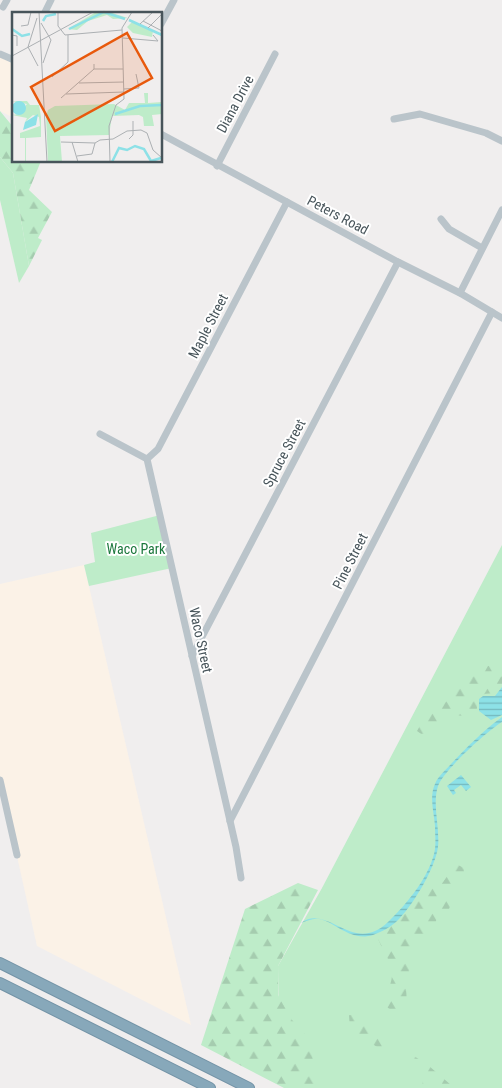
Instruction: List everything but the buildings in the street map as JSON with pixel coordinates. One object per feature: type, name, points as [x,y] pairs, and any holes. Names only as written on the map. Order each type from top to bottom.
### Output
[{"type":"highway","points":[[0,963],[249,1088]]},
{"type":"highway","points":[[0,983],[210,1088]]},
{"type":"street","points":[[45,12],[51,0]]},
{"type":"street","points":[[162,22],[174,0]]},
{"type":"street","points":[[0,54],[12,59]]},
{"type":"street","name":"Diana Drive","points":[[217,166],[275,54]]},
{"type":"street","points":[[394,119],[420,114],[486,133],[502,141]]},
{"type":"street","name":"Peters Road","points":[[162,135],[217,166],[460,293],[502,318]]},
{"type":"street","name":"Maple Street","points":[[146,459],[158,449],[287,202]]},
{"type":"street","points":[[460,293],[502,210]]},
{"type":"street","points":[[441,219],[449,229],[482,248]]},
{"type":"street","name":"Spruce Street","points":[[192,656],[398,262]]},
{"type":"street","name":"Pine Street","points":[[230,821],[492,312]]},
{"type":"street","points":[[100,434],[146,459]]},
{"type":"street","name":"Waco Street","points":[[146,459],[230,821],[241,878]]},
{"type":"street","points":[[0,780],[17,855]]},
{"type":"shaded area","points":[[0,54],[12,59],[12,117],[0,111]]},
{"type":"shaded area","points":[[84,565],[191,1025],[37,946],[0,780],[0,584]]},
{"type":"green space","points":[[0,111],[12,126],[12,162],[41,162],[29,190],[52,212],[38,238],[42,240],[29,266],[13,173],[0,157]]},
{"type":"green space","points":[[0,157],[13,173],[29,266],[19,283],[0,200]]},
{"type":"green space","name":"Waco Park","points":[[160,515],[172,568],[89,586],[84,565],[95,562],[91,533]]},
{"type":"green space","points":[[502,545],[502,1088],[315,1088],[279,1045],[278,966],[322,888]]},
{"type":"green space","points":[[502,663],[502,684],[495,687],[493,693],[481,695],[477,699],[476,714],[470,717],[448,714],[428,734],[424,736],[417,731],[426,715],[447,701],[468,675],[478,677],[484,673],[488,666]]},
{"type":"green space","points":[[456,864],[464,868],[464,874],[456,884],[445,916],[438,916],[434,926],[425,932],[425,946],[418,944],[411,953],[406,988],[407,1004],[404,1011],[397,1013],[388,1008],[384,1003],[392,972],[375,928],[389,921],[405,909],[425,888],[438,886]]},
{"type":"green space","points":[[298,883],[318,890],[278,966],[278,995],[292,1020],[304,1033],[311,1048],[317,1084],[320,1088],[284,1088],[201,1045],[245,909]]},
{"type":"green space","points":[[349,1015],[353,1015],[367,1023],[376,1037],[393,1042],[429,1066],[451,1085],[451,1088],[422,1088],[423,1079],[421,1075],[402,1057],[388,1048],[377,1047],[350,1029]]},
{"type":"water","points":[[502,687],[502,715],[491,720],[479,711],[479,699],[483,696],[495,696]]},
{"type":"water","points":[[502,717],[502,722],[467,751],[448,771],[438,786],[436,793],[438,847],[436,856],[422,887],[396,922],[385,930],[373,935],[357,936],[319,919],[352,932],[363,934],[375,931],[388,922],[403,907],[417,889],[433,859],[435,826],[432,794],[436,781],[469,745]]},
{"type":"water","points":[[461,775],[471,787],[466,791],[461,785],[454,790],[456,793],[453,795],[447,786]]}]
